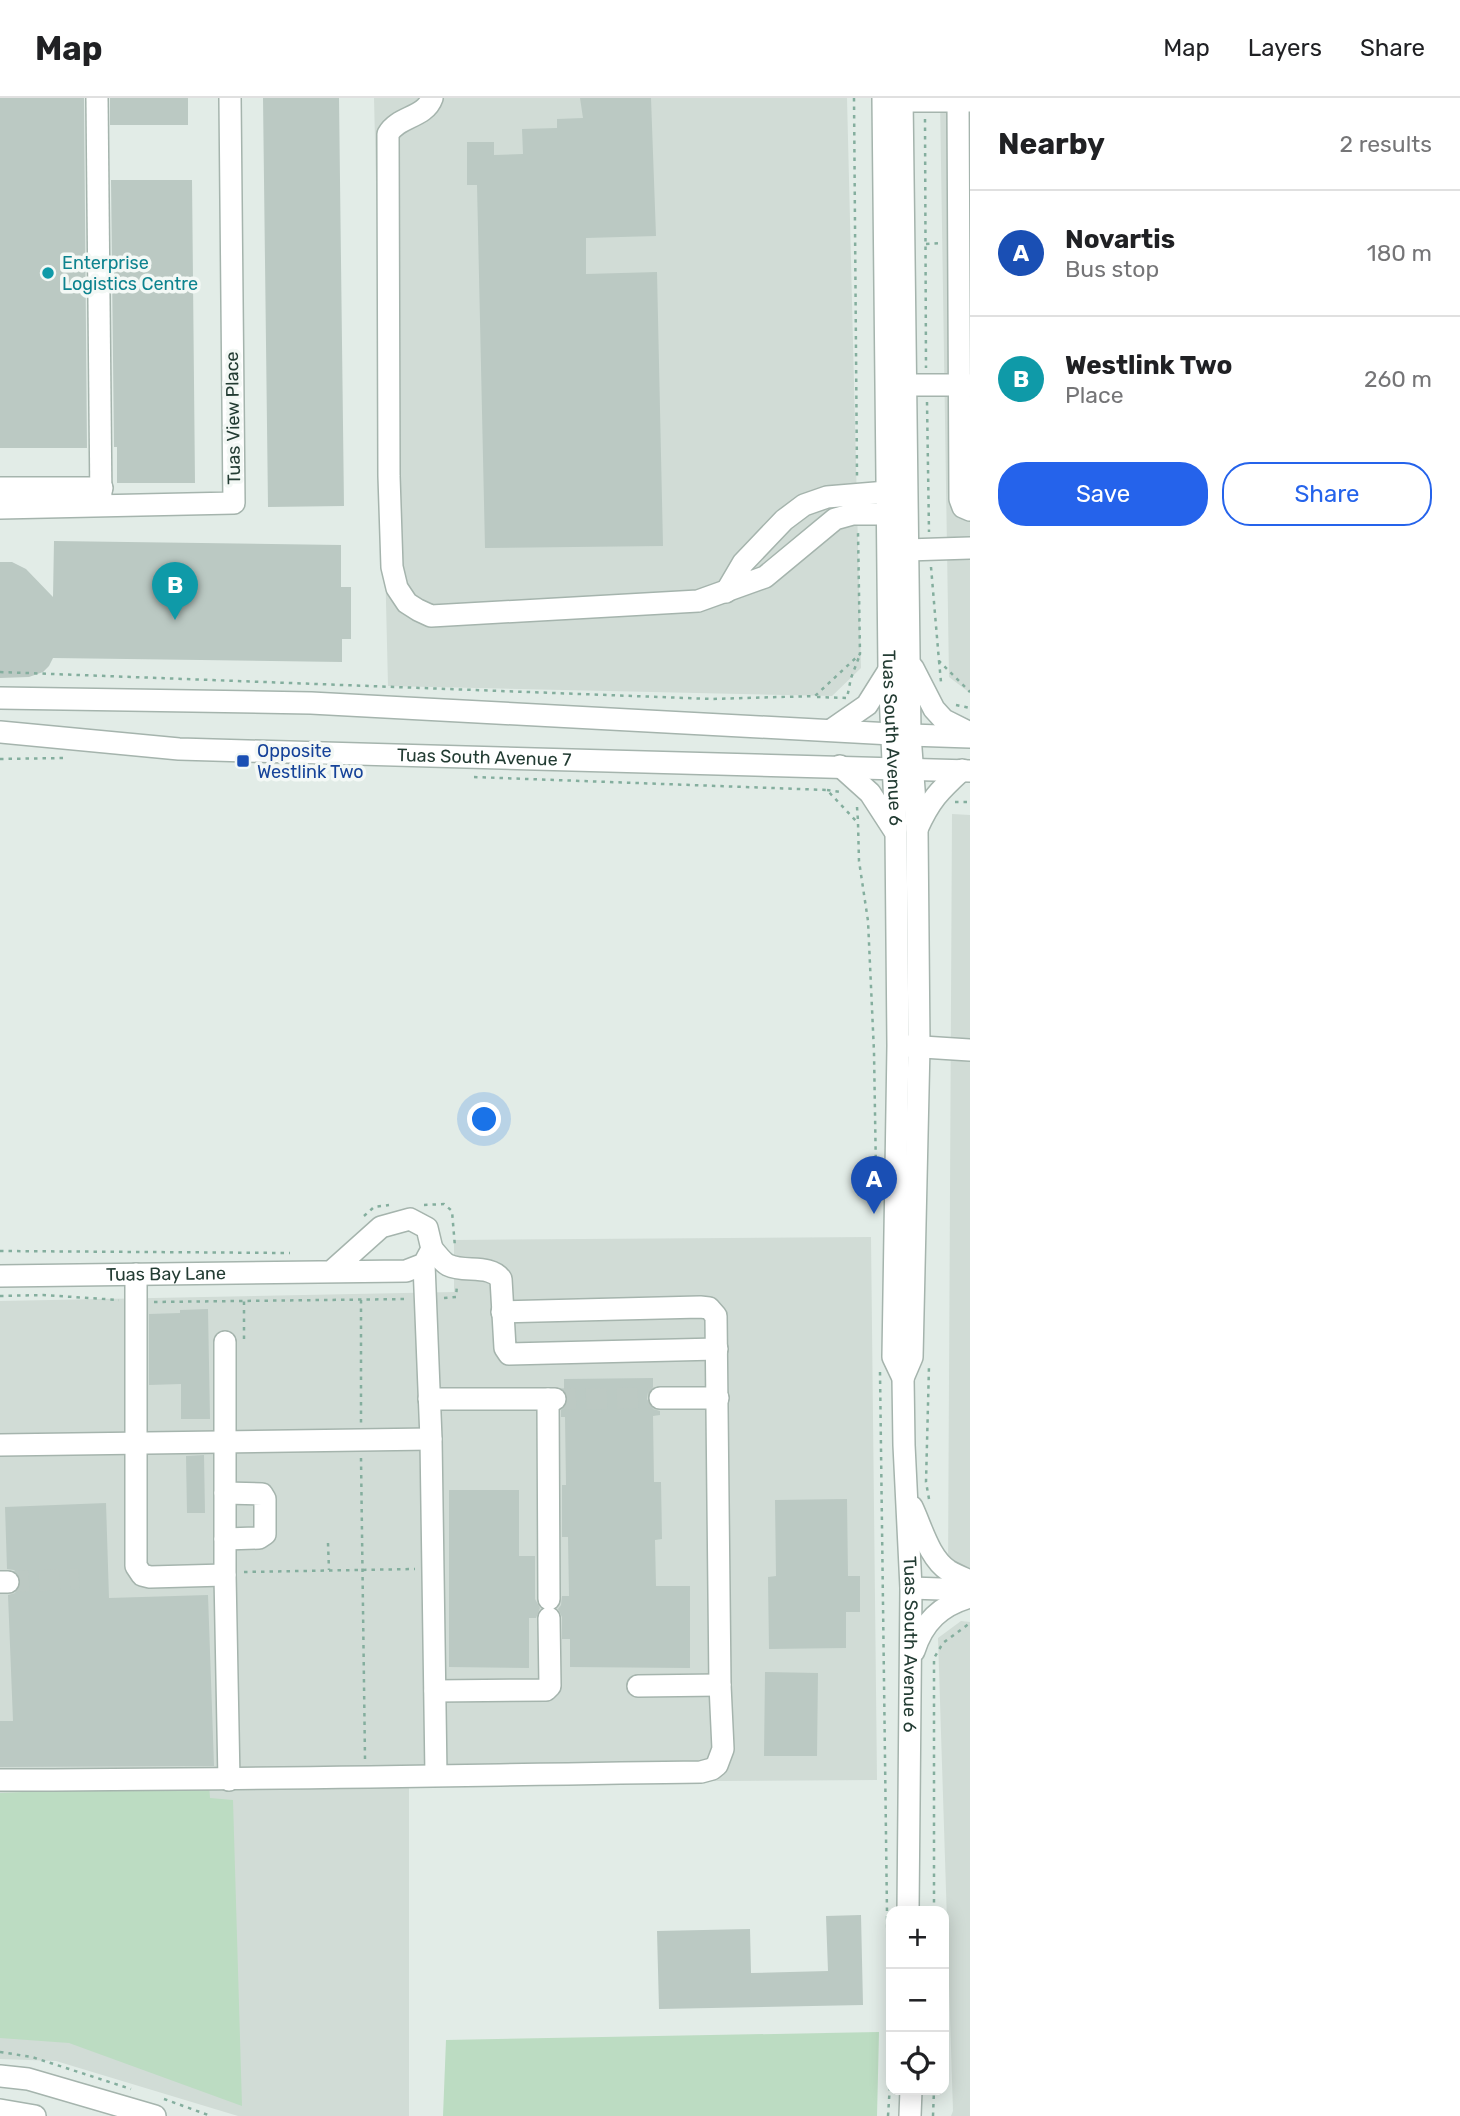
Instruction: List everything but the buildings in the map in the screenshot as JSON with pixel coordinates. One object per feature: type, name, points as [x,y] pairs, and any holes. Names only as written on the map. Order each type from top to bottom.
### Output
[{"type":"street","points":[[0,488],[102,497],[97,98]]},
{"type":"street","name":"Tuas View Place","points":[[0,508],[102,497],[234,503],[230,98]]},
{"type":"street","points":[[432,98],[429,106],[397,123],[388,135],[388,476],[392,567],[397,588],[407,603],[431,615],[698,601],[765,577],[835,519],[857,504],[887,492]]},
{"type":"street","points":[[895,99],[962,100],[965,385],[960,499],[963,507],[970,510]]},
{"type":"street","name":"Tuas South Avenue 6","points":[[895,99],[905,385],[909,660],[900,735]]},
{"type":"street","name":"Tuas South Avenue 6","points":[[895,99],[887,492],[889,669],[903,768],[908,1046],[893,1357],[903,1378],[911,1588],[908,1906]]},
{"type":"street","points":[[905,385],[965,385]]},
{"type":"street","points":[[726,592],[743,563],[783,520],[804,505],[827,497],[887,514]]},
{"type":"street","points":[[827,497],[835,519]]},
{"type":"street","points":[[907,550],[970,548]]},
{"type":"street","points":[[909,660],[934,709],[944,720],[970,735]]},
{"type":"street","points":[[831,730],[867,705],[889,669]]},
{"type":"street","points":[[0,698],[311,703],[900,735],[970,735]]},
{"type":"street","name":"Tuas South Avenue 7","points":[[0,732],[179,749],[966,771]]},
{"type":"street","points":[[840,766],[906,831],[942,788],[966,771]]},
{"type":"street","points":[[908,1046],[970,1050]]},
{"type":"street","points":[[333,1270],[381,1227],[410,1219],[427,1228],[426,1299],[436,1775]]},
{"type":"street","points":[[428,1256],[456,1267],[498,1275],[505,1348],[513,1356],[717,1349]]},
{"type":"street","name":"Tuas Bay Lane","points":[[0,1276],[406,1270],[428,1256]]},
{"type":"street","points":[[136,1273],[136,1566],[142,1575],[150,1577],[234,1573]]},
{"type":"street","points":[[0,1780],[229,1780],[701,1772],[712,1769],[722,1757],[723,1749],[716,1316],[709,1308],[660,1307],[502,1312]]},
{"type":"street","points":[[225,1342],[225,1539],[234,1573],[229,1780]]},
{"type":"street","points":[[660,1398],[718,1398]]},
{"type":"street","points":[[429,1399],[552,1399],[550,1686],[546,1690],[435,1691]]},
{"type":"street","points":[[0,1445],[431,1439]]},
{"type":"street","points":[[225,1493],[262,1494],[265,1499],[265,1534],[259,1538],[225,1539]]},
{"type":"street","points":[[907,1495],[930,1548],[941,1564],[970,1581]]},
{"type":"street","points":[[911,1588],[970,1590]]},
{"type":"street","points":[[911,1659],[919,1634],[942,1609],[970,1597]]},
{"type":"street","points":[[638,1686],[720,1685]]},
{"type":"street","points":[[0,2076],[28,2079],[157,2107]]},
{"type":"street","points":[[910,2116],[911,2095]]},
{"type":"street","points":[[0,2110],[35,2116]]},
{"type":"path","points":[[0,671],[712,699],[815,696],[847,698],[860,654],[854,98]]},
{"type":"path","points":[[815,696],[860,654]]},
{"type":"path","points":[[939,660],[941,688]]},
{"type":"path","points":[[952,704],[970,708]]},
{"type":"path","points":[[0,759],[68,758]]},
{"type":"path","points":[[473,777],[827,790],[858,823],[859,861],[868,921],[876,1178]]},
{"type":"path","points":[[0,1296],[43,1295],[136,1302],[456,1297],[452,1211],[444,1204],[417,1205]]},
{"type":"path","points":[[358,1224],[374,1207],[396,1205]]},
{"type":"path","points":[[0,1251],[291,1253]]},
{"type":"path","points":[[361,1300],[365,1776]]},
{"type":"path","points":[[880,1370],[890,2032]]},
{"type":"path","points":[[328,1543],[329,1570]]},
{"type":"path","points":[[234,1573],[433,1569]]},
{"type":"path","points":[[934,1906],[934,1658],[943,1643],[970,1623]]},
{"type":"path","points":[[0,2052],[32,2057],[132,2089]]},
{"type":"path","points":[[888,2116],[889,2095]]},
{"type":"path","points":[[933,2116],[934,2095]]},
{"type":"path","points":[[157,2107],[211,2116]]},
{"type":"shaded area","points":[[374,98],[847,98],[861,668],[832,696],[388,686]]},
{"type":"shaded area","points":[[940,98],[970,98],[970,693],[949,677]]},
{"type":"shaded area","points":[[952,814],[970,815],[970,1570],[948,1570]]},
{"type":"shaded area","points":[[871,1237],[877,1780],[409,1783],[409,2116],[238,2116],[56,2061],[0,2059],[0,1301],[454,1292],[454,1240]]},
{"type":"shaded area","points":[[961,1621],[970,1622],[970,2116],[951,2116],[949,1906],[946,1906],[938,1638]]},
{"type":"green space","points":[[209,1784],[210,1798],[233,1800],[242,2106],[69,2043],[0,2038],[0,1793]]},
{"type":"green space","points":[[879,2032],[877,2116],[443,2116],[446,2040]]},
{"type":"tunnel","points":[[555,1399],[660,1398]]},
{"type":"tunnel","points":[[8,1582],[79,1579]]},
{"type":"place","name":"Enterprise Logistics Centre","points":[[48,273]]},
{"type":"place","name":"Westlink Two","points":[[175,620]]},
{"type":"place","name":"Opposite Westlink Two","points":[[243,761]]},
{"type":"place","name":"Novartis","points":[[874,1214]]}]
